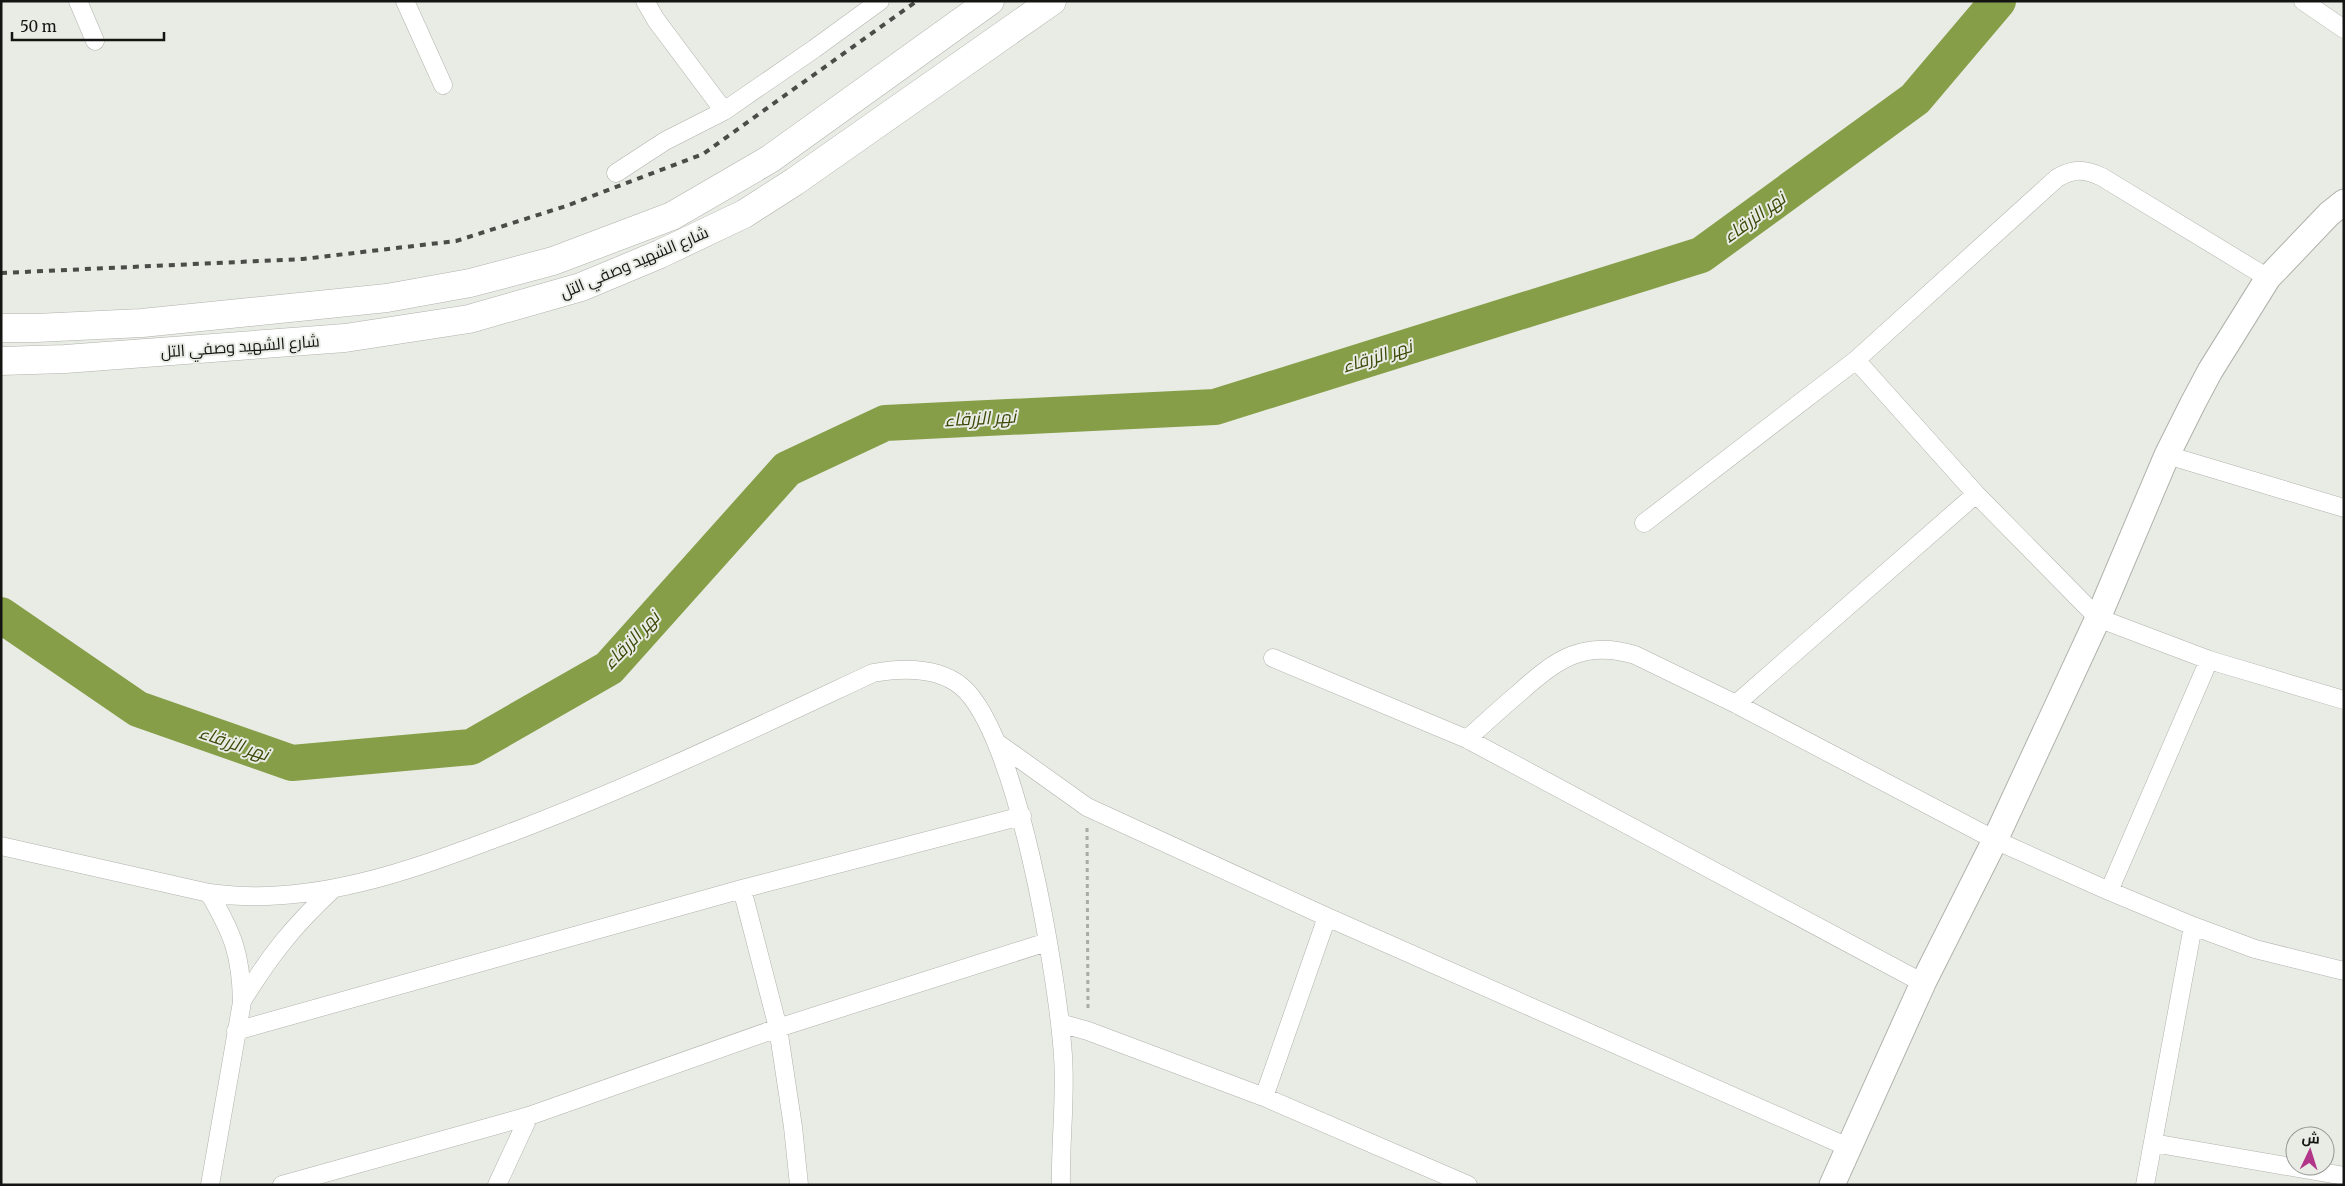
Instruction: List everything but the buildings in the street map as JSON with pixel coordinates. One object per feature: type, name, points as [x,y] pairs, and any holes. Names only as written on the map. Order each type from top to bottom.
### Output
[{"type":"main road","name":"شارع الشهيد وصفي التل","points":[[1,328],[142,323],[387,298],[470,282],[553,260],[672,216],[762,164],[990,1]]},
{"type":"main road","name":"شارع الشهيد وصفي التل","points":[[1,360],[64,359],[345,338],[469,319],[581,287],[660,254],[744,214],[794,182],[1052,1]]},
{"type":"street","points":[[78,1],[95,41]]},
{"type":"street","points":[[405,1],[444,85]]},
{"type":"street","points":[[645,1],[656,20],[724,111]]},
{"type":"street","points":[[616,172],[665,141],[724,111],[880,1]]},
{"type":"street","points":[[2303,1],[2344,29]]},
{"type":"street","points":[[1644,523],[1856,360],[2068,171],[2078,169],[2102,177],[2268,278]]},
{"type":"street","points":[[1832,1185],[1923,983],[1995,840],[2098,618],[2167,455],[2210,371],[2268,278],[2328,214],[2344,202]]},
{"type":"street","points":[[1856,360],[1976,494],[2098,618],[2209,660],[2344,700]]},
{"type":"street","points":[[2167,455],[2344,508]]},
{"type":"street","points":[[1736,704],[1976,494]]},
{"type":"street","points":[[1467,739],[1545,669],[1561,659],[1583,651],[1619,650],[1635,655],[1736,704],[1995,840],[2108,891],[2255,949],[2344,971]]},
{"type":"street","points":[[1273,658],[1467,739],[1923,983]]},
{"type":"street","points":[[2108,891],[2209,660]]},
{"type":"street","points":[[1,846],[209,893],[240,898],[273,897],[332,890],[465,850],[561,813],[691,758],[873,673],[894,669],[923,671],[943,676],[960,685],[973,698],[996,742],[1022,816],[1047,942],[1060,1022],[1064,1090],[1061,1185]]},
{"type":"street","points":[[996,742],[1087,807],[1326,917],[1850,1148]]},
{"type":"street","points":[[236,1031],[742,889],[1022,816]]},
{"type":"street","points":[[742,889],[778,1028],[793,1127],[798,1185]]},
{"type":"street","points":[[242,1002],[282,941],[332,890]]},
{"type":"street","points":[[209,893],[224,918],[237,949],[242,1002],[210,1185]]},
{"type":"street","points":[[1264,1097],[1326,917]]},
{"type":"street","points":[[2146,1185],[2193,926]]},
{"type":"street","points":[[282,1185],[529,1116],[778,1028],[1047,942]]},
{"type":"street","points":[[1060,1022],[1264,1097],[1468,1185]]},
{"type":"street","points":[[497,1185],[529,1116]]},
{"type":"street","points":[[2153,1143],[2344,1176]]},
{"type":"path","points":[[1087,807],[1088,1031]]},
{"type":"waterway","name":"نهر الزرقاء","points":[[1,615],[138,709],[292,763],[471,747],[609,668],[787,469],[885,423],[1215,407],[1701,255],[1915,99],[1998,1]]},
{"type":"railway","points":[[1,273],[303,259],[456,241],[566,206],[703,154],[917,1]]}]
